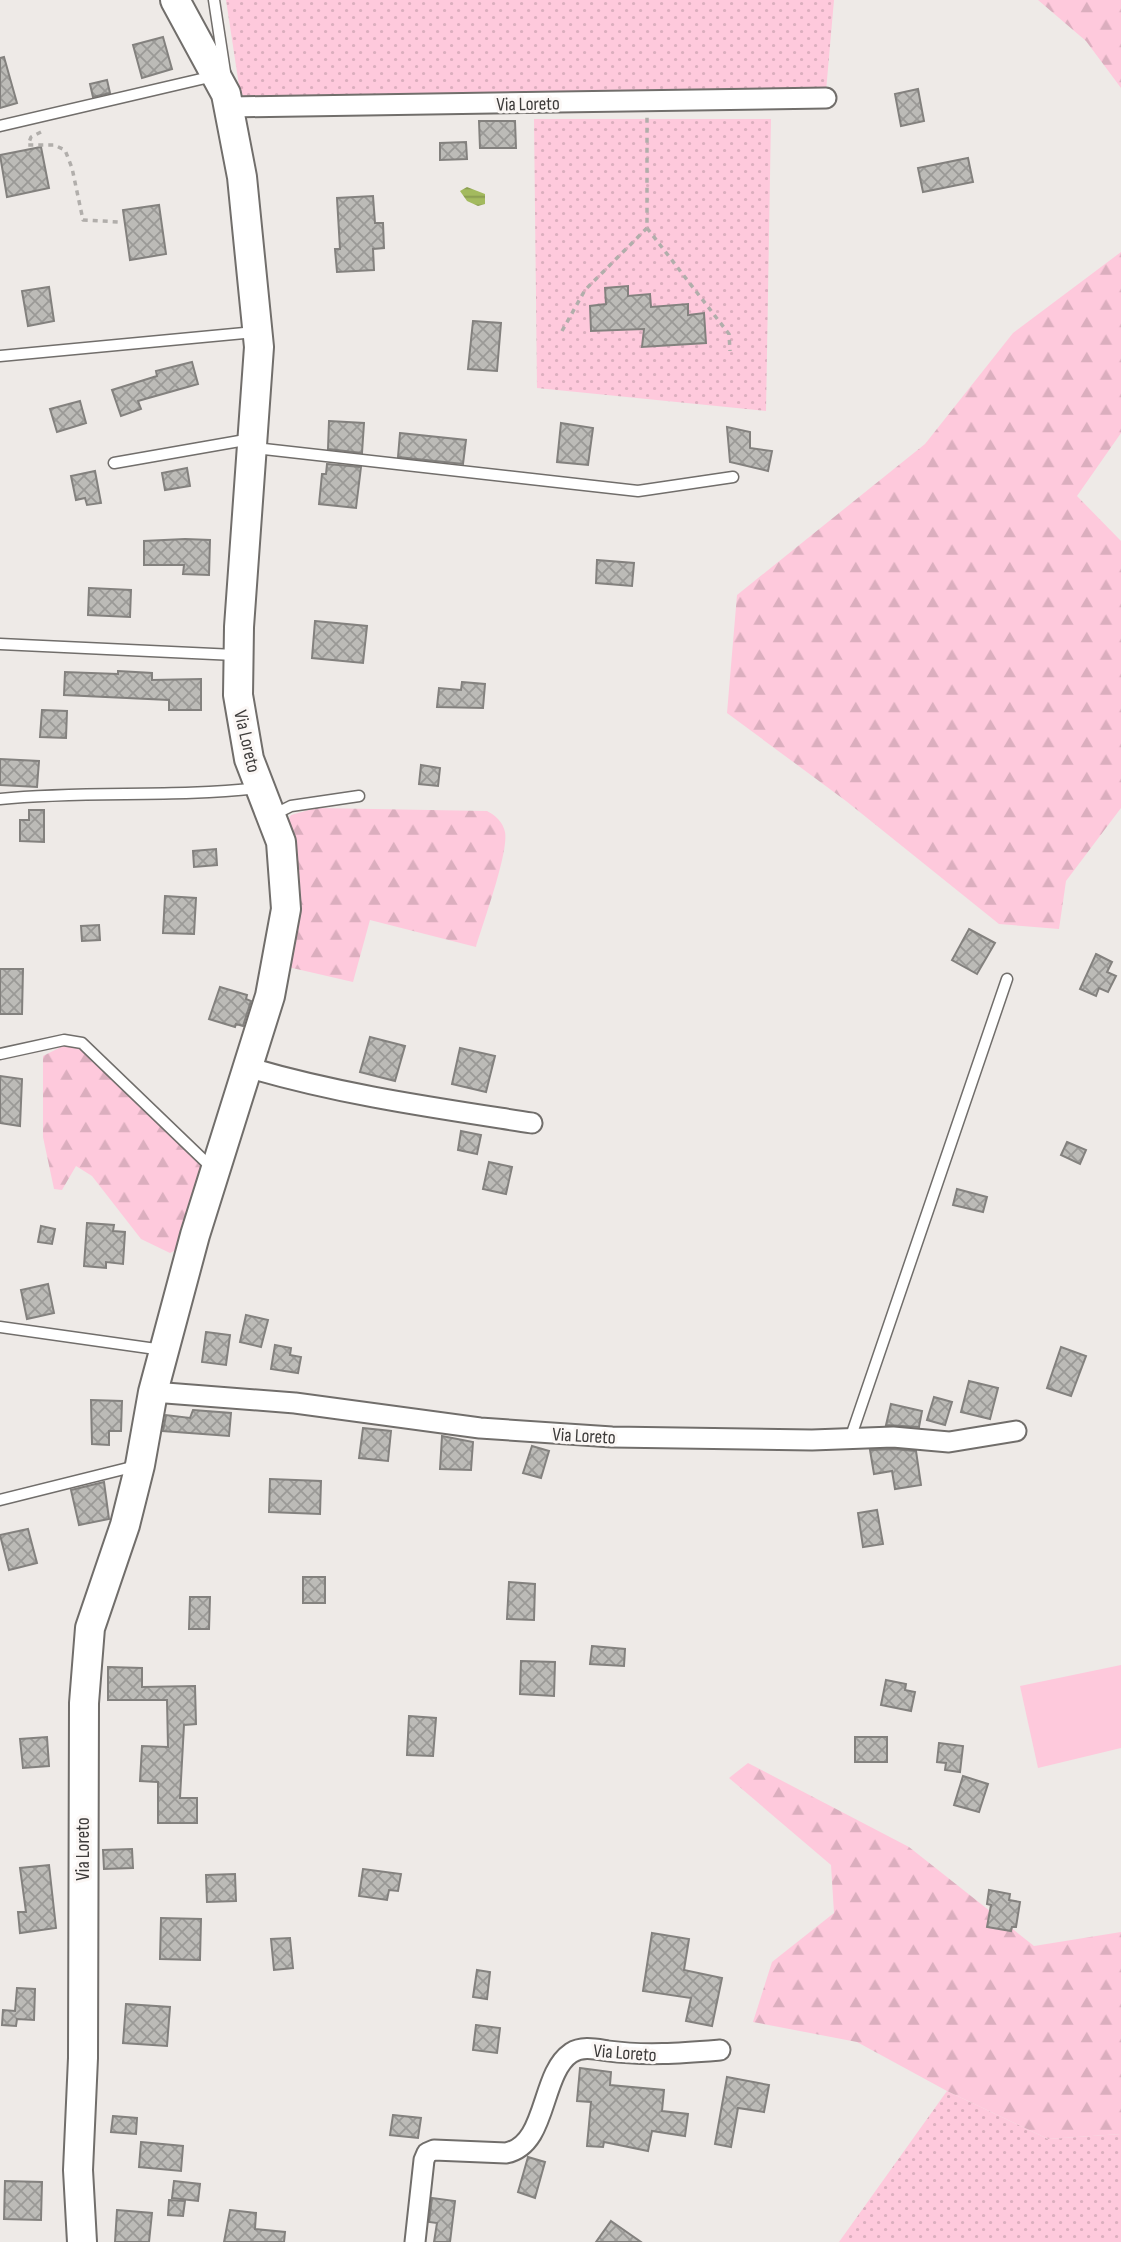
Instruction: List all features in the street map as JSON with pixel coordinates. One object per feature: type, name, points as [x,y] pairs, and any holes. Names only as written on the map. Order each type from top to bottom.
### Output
[{"type":"street","name":"Via Loreto","points":[[82,2242],[78,2169],[83,2058],[81,1944],[85,1660],[93,1612],[125,1525],[164,1350],[215,1170],[270,996],[285,922],[285,874],[277,828],[249,759],[240,710],[239,656],[255,443],[259,332],[242,177],[231,107],[218,75],[175,0]]},
{"type":"street","name":"Via Loreto","points":[[231,107],[826,98]]},
{"type":"street","points":[[247,1067],[300,1083],[380,1100],[532,1123]]},
{"type":"street","name":"Via Loreto","points":[[153,1392],[295,1403],[435,1424],[664,1438],[902,1437],[949,1442],[1016,1431]]},
{"type":"street","name":"Via Loreto","points":[[415,2242],[427,2153],[434,2150],[506,2154],[520,2147],[529,2137],[562,2064],[572,2052],[590,2048],[668,2055],[720,2050]]},
{"type":"lane","points":[[214,0],[231,107]]},
{"type":"lane","points":[[0,126],[218,75]]},
{"type":"lane","points":[[0,356],[259,332]]},
{"type":"lane","points":[[114,463],[255,443],[638,491],[733,477]]},
{"type":"lane","points":[[0,644],[239,656]]},
{"type":"lane","points":[[0,799],[63,794],[215,792],[261,788]]},
{"type":"lane","points":[[277,828],[285,807],[359,796]]},
{"type":"lane","points":[[850,1439],[1007,979]]},
{"type":"lane","points":[[0,1054],[64,1040],[82,1043],[215,1170]]},
{"type":"lane","points":[[0,1327],[164,1350]]},
{"type":"lane","points":[[0,1500],[140,1465]]},
{"type":"path","points":[[647,101],[647,228],[729,334],[730,351]]},
{"type":"path","points":[[51,114],[49,128],[30,137],[28,145],[54,145],[65,150],[72,168],[83,220],[119,222]]},
{"type":"path","points":[[562,331],[585,289],[647,228]]},
{"type":"green space","points":[[226,0],[834,0],[826,91],[247,99],[240,92]]},
{"type":"green space","points":[[1038,0],[1121,0],[1121,88],[1086,41]]},
{"type":"green space","points":[[534,119],[771,119],[766,411],[537,388]]},
{"type":"green space","points":[[1121,252],[1121,433],[1077,496],[1121,541],[1121,808],[1066,881],[1059,929],[999,924],[846,801],[727,713],[737,595],[925,444],[1013,333]]},
{"type":"green space","points":[[316,808],[487,811],[496,817],[505,832],[503,855],[476,947],[370,920],[353,982],[288,967],[301,905],[285,826],[291,815]]},
{"type":"green space","points":[[65,1045],[79,1046],[207,1168],[178,1249],[170,1253],[141,1239],[92,1176],[76,1166],[62,1190],[54,1189],[43,1137],[43,1056]]},
{"type":"green space","points":[[1121,1665],[1121,1748],[1038,1768],[1020,1686]]},
{"type":"green space","points":[[748,1763],[909,1847],[1034,1946],[1121,1932],[1121,2134],[1048,2139],[947,2091],[857,2042],[753,2022],[772,1962],[834,1913],[831,1865],[729,1778]]},
{"type":"green space","points":[[947,2091],[1048,2139],[1121,2134],[1121,2242],[839,2242]]},
{"type":"shaded area","points":[[467,187],[485,194],[485,204],[478,206],[467,201],[460,191]]},
{"type":"building","points":[[163,37],[172,69],[142,78],[133,45]]},
{"type":"building","points":[[4,57],[17,103],[0,108],[0,58]]},
{"type":"building","points":[[107,80],[110,93],[93,97],[90,84]]},
{"type":"building","points":[[918,89],[924,121],[901,126],[895,94]]},
{"type":"building","points":[[479,121],[515,121],[516,148],[480,148]]},
{"type":"building","points":[[466,142],[467,159],[440,160],[440,143]]},
{"type":"building","points":[[41,147],[49,188],[7,197],[0,155]]},
{"type":"building","points":[[968,158],[973,182],[923,192],[918,168]]},
{"type":"building","points":[[373,196],[375,223],[383,223],[384,248],[373,249],[374,270],[337,272],[335,249],[340,249],[337,198]]},
{"type":"building","points":[[159,205],[166,254],[130,260],[123,210]]},
{"type":"building","points":[[628,286],[628,296],[650,294],[651,307],[688,304],[688,315],[704,313],[706,343],[642,347],[644,329],[591,331],[590,306],[606,304],[605,288]]},
{"type":"building","points":[[49,287],[54,321],[28,326],[22,291]]},
{"type":"building","points":[[473,321],[501,323],[497,371],[468,369]]},
{"type":"building","points":[[192,362],[198,384],[138,401],[141,409],[121,416],[112,390],[157,376],[156,371]]},
{"type":"building","points":[[80,401],[86,423],[57,432],[50,409]]},
{"type":"building","points":[[329,421],[364,423],[362,453],[328,449]]},
{"type":"building","points":[[561,423],[593,428],[588,465],[557,462]]},
{"type":"building","points":[[727,427],[750,432],[750,448],[772,451],[768,471],[730,462]]},
{"type":"building","points":[[400,433],[466,440],[463,464],[398,457]]},
{"type":"building","points":[[327,464],[361,467],[356,508],[319,504],[322,474],[326,474]]},
{"type":"building","points":[[187,468],[190,486],[165,490],[162,473]]},
{"type":"building","points":[[95,471],[101,503],[87,505],[85,498],[76,500],[71,476]]},
{"type":"building","points":[[210,540],[209,575],[183,574],[184,565],[144,565],[144,541]]},
{"type":"building","points":[[597,560],[634,563],[632,586],[596,583]]},
{"type":"building","points":[[89,588],[131,590],[130,617],[88,615]]},
{"type":"building","points":[[315,621],[367,626],[363,663],[312,658]]},
{"type":"building","points":[[118,671],[152,673],[152,680],[201,679],[201,710],[169,710],[169,700],[64,695],[65,672],[118,674]]},
{"type":"building","points":[[462,682],[485,684],[483,708],[437,707],[439,688],[461,690]]},
{"type":"building","points":[[42,710],[67,711],[66,738],[40,737]]},
{"type":"building","points":[[0,759],[39,761],[37,787],[0,785]]},
{"type":"building","points":[[421,765],[440,768],[438,786],[419,784]]},
{"type":"building","points":[[29,810],[44,810],[44,842],[20,841],[20,820],[29,820]]},
{"type":"building","points":[[216,849],[217,865],[194,867],[193,851]]},
{"type":"building","points":[[165,896],[196,898],[194,934],[163,933]]},
{"type":"building","points":[[99,925],[100,940],[82,941],[81,926]]},
{"type":"building","points":[[969,929],[995,943],[977,974],[952,960]]},
{"type":"building","points":[[1096,954],[1112,962],[1107,972],[1116,976],[1108,992],[1099,988],[1096,996],[1080,989]]},
{"type":"building","points":[[0,969],[23,969],[22,1014],[0,1014]]},
{"type":"building","points":[[220,987],[247,995],[246,999],[251,1001],[243,1026],[236,1024],[235,1027],[209,1019]]},
{"type":"building","points":[[370,1037],[405,1046],[395,1081],[360,1072]]},
{"type":"building","points":[[460,1048],[495,1056],[486,1092],[452,1084]]},
{"type":"building","points":[[0,1076],[22,1079],[20,1126],[0,1123]]},
{"type":"building","points":[[461,1131],[481,1135],[477,1154],[458,1150]]},
{"type":"building","points":[[1067,1142],[1086,1150],[1080,1164],[1061,1155]]},
{"type":"building","points":[[489,1162],[512,1167],[506,1194],[483,1189]]},
{"type":"building","points":[[957,1189],[987,1197],[983,1212],[953,1205]]},
{"type":"building","points":[[87,1223],[114,1225],[113,1231],[125,1232],[123,1264],[106,1262],[106,1268],[84,1266]]},
{"type":"building","points":[[41,1226],[55,1229],[52,1244],[38,1242]]},
{"type":"building","points":[[48,1284],[54,1313],[27,1319],[21,1290]]},
{"type":"building","points":[[246,1315],[268,1320],[261,1347],[240,1342]]},
{"type":"building","points":[[206,1332],[230,1335],[226,1365],[202,1362]]},
{"type":"building","points":[[275,1345],[291,1348],[290,1355],[301,1357],[298,1373],[271,1369]]},
{"type":"building","points":[[1061,1347],[1086,1356],[1071,1396],[1047,1388]]},
{"type":"building","points":[[969,1381],[998,1388],[990,1419],[961,1412]]},
{"type":"building","points":[[934,1397],[952,1402],[945,1425],[927,1420]]},
{"type":"building","points":[[91,1400],[122,1401],[121,1431],[109,1431],[109,1445],[92,1444]]},
{"type":"building","points":[[891,1404],[922,1411],[919,1427],[886,1425]]},
{"type":"building","points":[[193,1410],[231,1413],[229,1436],[163,1431],[166,1415],[190,1418]]},
{"type":"building","points":[[363,1428],[391,1431],[388,1461],[359,1458]]},
{"type":"building","points":[[442,1436],[473,1442],[471,1470],[440,1469]]},
{"type":"building","points":[[532,1446],[549,1451],[541,1478],[523,1473]]},
{"type":"building","points":[[870,1450],[916,1451],[921,1485],[895,1489],[892,1471],[874,1474]]},
{"type":"building","points":[[270,1479],[321,1481],[320,1514],[269,1512]]},
{"type":"building","points":[[104,1482],[109,1519],[79,1525],[71,1490]]},
{"type":"building","points":[[877,1510],[883,1544],[863,1547],[858,1513]]},
{"type":"building","points":[[28,1529],[37,1563],[9,1570],[0,1535]]},
{"type":"building","points":[[303,1577],[325,1577],[325,1603],[303,1603]]},
{"type":"building","points":[[509,1582],[535,1584],[534,1620],[507,1619]]},
{"type":"building","points":[[190,1597],[210,1597],[209,1629],[189,1629]]},
{"type":"building","points":[[592,1646],[625,1649],[624,1666],[590,1664]]},
{"type":"building","points":[[521,1661],[555,1662],[554,1696],[520,1694]]},
{"type":"building","points":[[108,1667],[142,1668],[142,1687],[195,1686],[196,1724],[184,1725],[180,1798],[197,1798],[197,1823],[158,1823],[158,1782],[140,1781],[142,1746],[168,1747],[167,1700],[108,1700]]},
{"type":"building","points":[[886,1680],[906,1684],[905,1690],[915,1692],[911,1711],[881,1705]]},
{"type":"building","points":[[409,1716],[436,1718],[433,1756],[407,1755]]},
{"type":"building","points":[[47,1737],[49,1766],[23,1768],[20,1739]]},
{"type":"building","points":[[855,1737],[887,1737],[887,1762],[855,1762]]},
{"type":"building","points":[[939,1743],[963,1746],[960,1772],[945,1770],[946,1763],[937,1762]]},
{"type":"building","points":[[963,1776],[988,1784],[979,1812],[954,1805]]},
{"type":"building","points":[[132,1849],[133,1868],[104,1869],[103,1850]]},
{"type":"building","points":[[49,1865],[56,1928],[20,1933],[18,1912],[26,1912],[20,1868]]},
{"type":"building","points":[[363,1869],[401,1874],[398,1891],[389,1890],[387,1900],[359,1896]]},
{"type":"building","points":[[235,1874],[236,1901],[207,1902],[206,1875]]},
{"type":"building","points":[[989,1890],[1010,1894],[1009,1900],[1020,1902],[1016,1927],[1012,1927],[1011,1931],[987,1927],[991,1905],[987,1904]]},
{"type":"building","points":[[161,1918],[201,1919],[200,1960],[160,1959]]},
{"type":"building","points":[[652,1933],[689,1939],[684,1970],[722,1978],[712,2026],[686,2021],[691,1998],[643,1991]]},
{"type":"building","points":[[290,1938],[293,1968],[274,1970],[271,1939]]},
{"type":"building","points":[[477,1970],[490,1972],[487,1999],[473,1997]]},
{"type":"building","points":[[17,1988],[35,1989],[34,2020],[17,2019],[16,2026],[2,2025],[3,2010],[15,2011]]},
{"type":"building","points":[[126,2004],[170,2007],[167,2046],[123,2043]]},
{"type":"building","points":[[476,2025],[500,2028],[497,2053],[473,2050]]},
{"type":"building","points":[[580,2068],[611,2072],[610,2085],[664,2090],[662,2111],[688,2114],[685,2136],[652,2131],[648,2151],[604,2142],[603,2147],[587,2146],[591,2102],[577,2101]]},
{"type":"building","points":[[727,2077],[769,2085],[764,2112],[738,2108],[731,2147],[715,2144]]},
{"type":"building","points":[[393,2115],[421,2118],[418,2138],[390,2135]]},
{"type":"building","points":[[113,2116],[137,2118],[136,2134],[111,2132]]},
{"type":"building","points":[[141,2142],[183,2146],[181,2171],[139,2167]]},
{"type":"building","points":[[528,2157],[545,2162],[535,2198],[518,2192]]},
{"type":"building","points":[[5,2181],[42,2182],[41,2220],[4,2219]]},
{"type":"building","points":[[174,2181],[200,2184],[198,2201],[172,2198]]},
{"type":"building","points":[[432,2198],[455,2201],[450,2242],[434,2242],[437,2223],[429,2222]]},
{"type":"building","points":[[169,2200],[185,2201],[183,2216],[168,2215]]},
{"type":"building","points":[[117,2210],[152,2213],[149,2242],[115,2242]]},
{"type":"building","points":[[230,2210],[256,2213],[255,2229],[285,2232],[284,2242],[224,2242]]},
{"type":"building","points":[[611,2221],[641,2242],[596,2242]]}]
